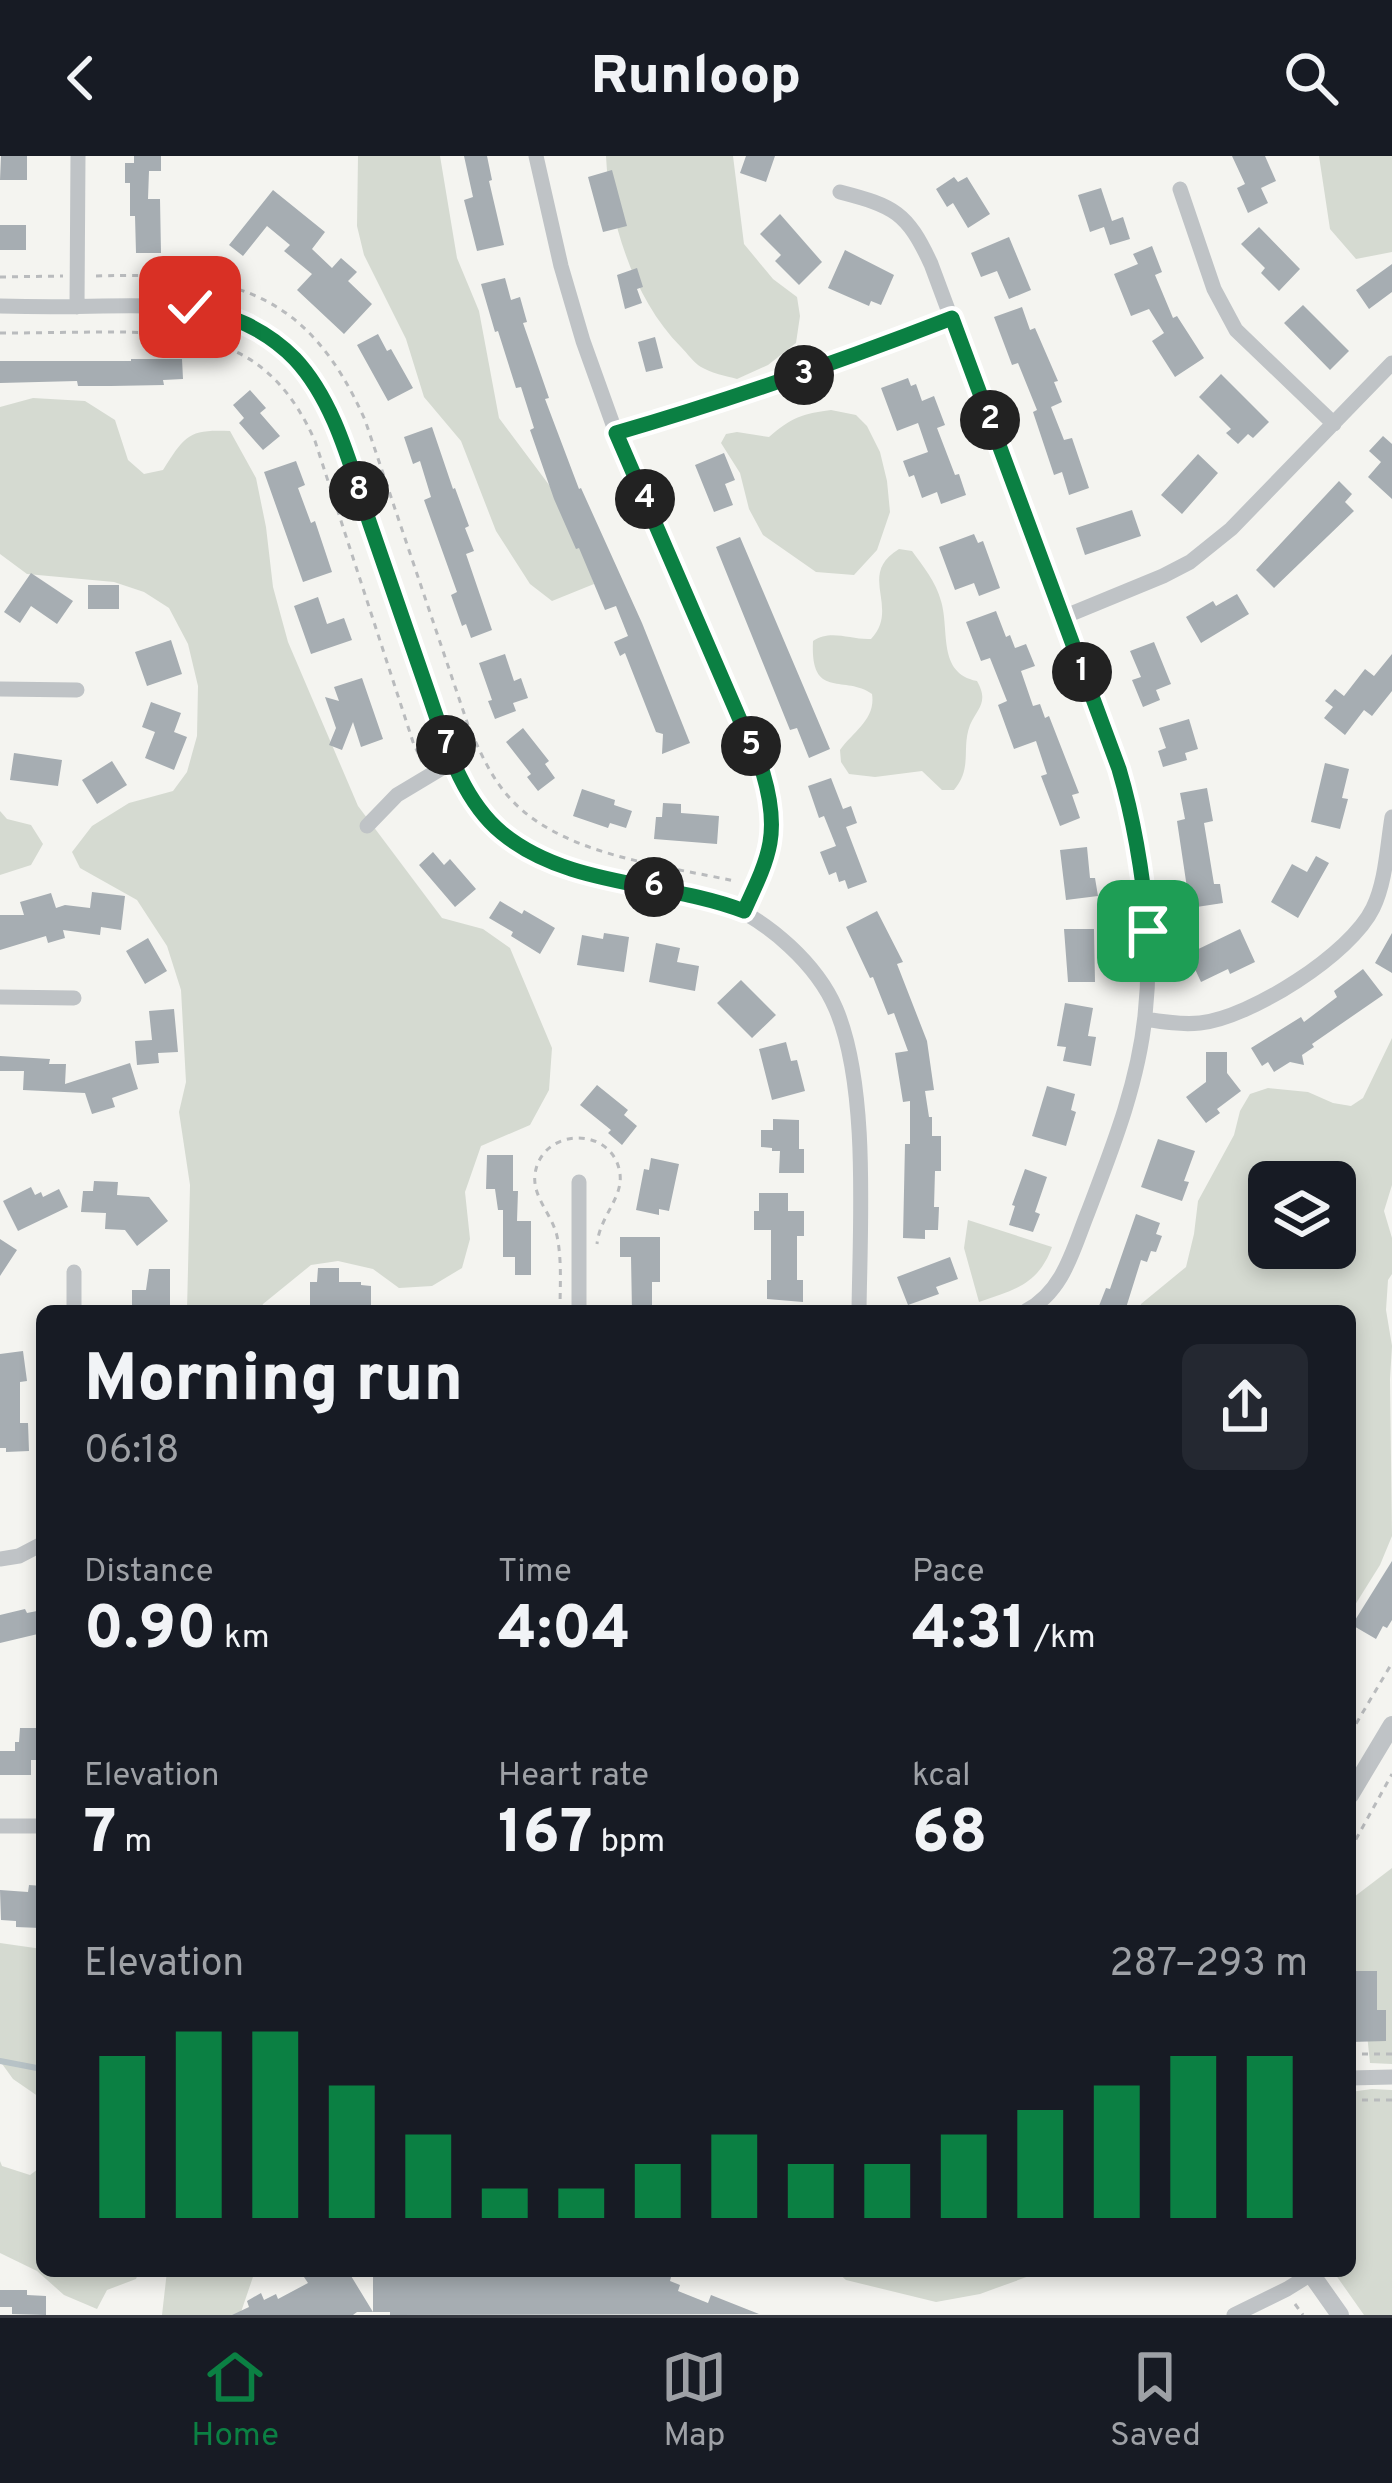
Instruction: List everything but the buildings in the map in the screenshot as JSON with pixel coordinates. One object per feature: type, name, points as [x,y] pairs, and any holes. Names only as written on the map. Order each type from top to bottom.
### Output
[{"type":"street","points":[[77,307],[78,156]]},
{"type":"street","points":[[536,156],[572,304],[616,433],[768,790],[770,848],[744,911]]},
{"type":"street","points":[[1180,189],[1214,289],[1236,330],[1334,424]]},
{"type":"street","points":[[840,192],[899,213],[931,264],[1132,814],[1148,931],[1145,1019],[1109,1156],[1054,1289],[1036,1305]]},
{"type":"street","points":[[0,307],[190,307],[225,315],[263,334],[297,362],[316,387],[344,449],[452,762],[491,823],[539,856],[744,911],[793,951],[829,995],[838,1012],[851,1071],[858,1138],[859,1305]]},
{"type":"street","points":[[616,433],[820,369],[952,318]]},
{"type":"street","points":[[1061,618],[1163,576],[1204,552],[1392,363]]},
{"type":"street","points":[[0,689],[77,690]]},
{"type":"street","points":[[368,826],[397,795],[452,762]]},
{"type":"street","points":[[1145,1019],[1201,1023],[1228,1017],[1316,968],[1356,934],[1375,904],[1392,818]]},
{"type":"street","points":[[0,997],[74,998]]},
{"type":"street","points":[[579,1182],[579,1305]]},
{"type":"street","points":[[74,1272],[74,1305]]},
{"type":"street","points":[[0,1559],[36,1547]]},
{"type":"street","points":[[1356,1785],[1392,1725]]},
{"type":"street","points":[[0,1826],[36,1826]]},
{"type":"street","points":[[1356,2078],[1392,2078]]},
{"type":"street","points":[[1234,2315],[1304,2277]]},
{"type":"street","points":[[1313,2277],[1340,2315]]},
{"type":"path","points":[[0,277],[163,274],[219,282],[255,295],[304,327],[344,375],[365,420],[468,724],[506,794],[549,830],[583,845],[734,881]]},
{"type":"path","points":[[0,333],[178,334],[223,345],[271,375],[291,397],[315,441],[413,742],[428,774]]},
{"type":"path","points":[[1356,1724],[1392,1663]]},
{"type":"path","points":[[1356,1839],[1392,1774]]},
{"type":"path","points":[[1356,2054],[1392,2054]]},
{"type":"path","points":[[1356,2100],[1392,2100]]},
{"type":"shaded area","points":[[358,156],[440,156],[457,258],[479,311],[499,418],[570,513],[594,584],[552,601],[530,584],[496,531],[461,441],[424,397],[406,339],[364,255],[357,226]]},
{"type":"shaded area","points":[[606,156],[733,156],[744,244],[773,279],[797,297],[796,343],[768,365],[737,379],[709,371],[693,360],[664,328],[637,283],[612,207]]},
{"type":"shaded area","points":[[1319,156],[1392,156],[1392,252],[1356,259],[1330,229]]},
{"type":"shaded area","points":[[33,398],[85,401],[115,420],[128,460],[144,474],[163,470],[177,449],[197,433],[230,431],[256,478],[273,587],[288,642],[358,806],[442,918],[483,929],[510,948],[552,1048],[549,1090],[530,1125],[481,1146],[465,1192],[470,1239],[462,1268],[432,1286],[399,1288],[373,1269],[338,1261],[311,1265],[263,1305],[187,1305],[190,1185],[179,1112],[186,1082],[181,990],[167,946],[137,900],[80,868],[72,852],[92,826],[129,803],[173,791],[187,772],[197,736],[198,686],[188,644],[169,608],[144,592],[114,582],[27,574],[0,554],[0,407]]},
{"type":"shaded area","points":[[831,410],[856,415],[867,426],[887,481],[890,512],[877,550],[854,575],[816,572],[763,535],[749,509],[740,473],[721,443],[726,434],[737,432],[769,437],[798,418]]},
{"type":"shaded area","points":[[899,549],[912,551],[933,581],[941,601],[950,660],[964,676],[977,681],[982,694],[970,725],[963,774],[954,790],[942,790],[922,771],[875,777],[849,774],[840,750],[867,718],[872,694],[823,679],[814,660],[813,641],[820,638],[871,639],[882,615],[881,570]]},
{"type":"shaded area","points":[[0,811],[7,819],[31,825],[43,844],[31,865],[0,875]]},
{"type":"shaded area","points":[[1392,1038],[1392,1185],[1384,1211],[1392,1238],[1386,1310],[1392,1346],[1392,1536],[1356,1603],[1356,1305],[1141,1305],[1186,1267],[1198,1201],[1250,1094],[1268,1088],[1308,1092],[1351,1106],[1363,1098]]},
{"type":"shaded area","points":[[968,1220],[1052,1247],[1032,1278],[979,1302],[964,1248]]},
{"type":"shaded area","points":[[1392,1868],[1392,2064],[1370,2063],[1369,1985],[1356,1980],[1356,1895]]},
{"type":"shaded area","points":[[0,1943],[36,1948],[36,2095],[13,2079],[0,2061]]},
{"type":"shaded area","points":[[1392,2090],[1392,2315],[1364,2315],[1337,2277],[1356,2277],[1356,2091]]},
{"type":"shaded area","points":[[0,2161],[2,2166],[30,2175],[36,2170],[36,2271],[0,2253]]},
{"type":"shaded area","points":[[44,2277],[137,2277],[107,2290],[97,2309],[64,2295]]},
{"type":"shaded area","points":[[166,2277],[253,2277],[240,2315],[162,2315]]},
{"type":"shaded area","points":[[843,2277],[1027,2277],[980,2294],[936,2302]]},
{"type":"waterway","points":[[0,2061],[36,2068]]},
{"type":"route","points":[[190,307],[225,315],[276,342],[316,387],[344,449],[452,762],[491,823],[524,848],[563,866],[744,911],[770,848],[773,830],[768,790],[616,433],[820,369],[952,318],[1119,769],[1132,814],[1148,931]]}]
